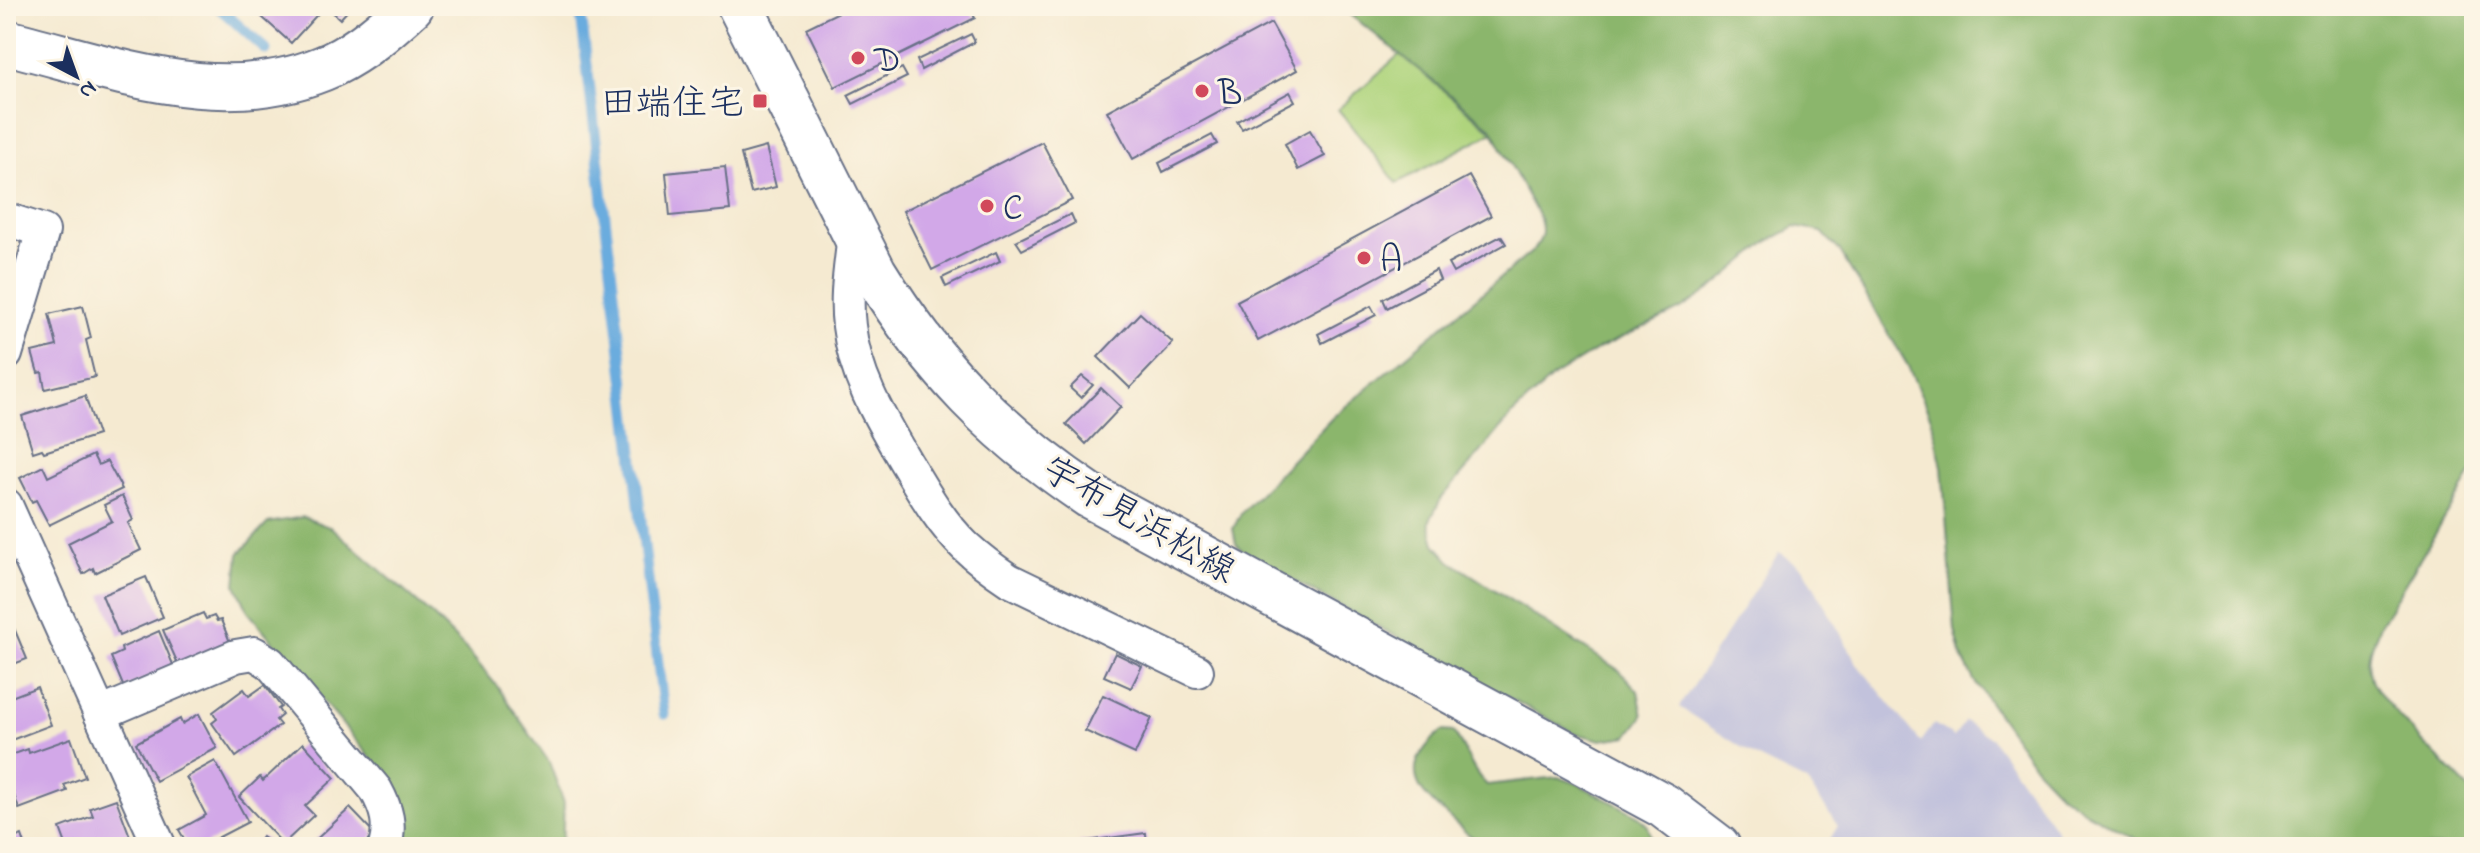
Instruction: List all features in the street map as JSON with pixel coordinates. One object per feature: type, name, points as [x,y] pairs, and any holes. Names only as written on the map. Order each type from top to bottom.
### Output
[{"type":"main road","points":[[6,42],[180,84],[243,88],[305,75],[334,63],[362,47],[411,6]]},
{"type":"main road","name":"宇布見浜松線","points":[[740,6],[854,234],[896,308],[930,355],[981,412],[1052,470],[1090,496],[1664,806],[1718,847]]},
{"type":"street","points":[[6,219],[43,231],[6,354]]},
{"type":"street","points":[[854,234],[847,295],[854,355],[863,385],[928,501],[945,524],[964,545],[1009,580],[1197,671]]},
{"type":"street","points":[[6,505],[160,847]]},
{"type":"street","points":[[100,714],[236,656],[254,653],[270,663],[376,790],[386,806],[389,825],[385,847]]},
{"type":"shaded area","points":[[1779,552],[1804,568],[1858,665],[1921,742],[1934,724],[1954,737],[1965,721],[1992,739],[2058,832],[2058,847],[1825,847],[1838,826],[1807,782],[1758,758],[1679,707]]},
{"type":"green space","points":[[1340,6],[2111,6],[2196,11],[2207,6],[2474,6],[2474,470],[2380,625],[2369,665],[2372,679],[2389,705],[2474,794],[2474,847],[2150,847],[2086,812],[2061,794],[2037,769],[1975,682],[1962,657],[1955,630],[1942,467],[1931,418],[1908,366],[1839,250],[1822,232],[1795,227],[1767,242],[1712,288],[1681,309],[1598,349],[1554,376],[1512,415],[1441,499],[1429,522],[1435,544],[1450,561],[1620,671],[1638,691],[1643,716],[1628,736],[1601,740],[1574,733],[1248,556],[1236,544],[1233,529],[1241,513],[1333,417],[1535,249],[1542,235],[1540,219],[1491,128]]},
{"type":"green space","points":[[1400,54],[1493,132],[1397,183],[1338,109]]},
{"type":"green space","points":[[303,517],[332,528],[433,616],[497,686],[549,762],[564,803],[562,847],[402,847],[402,813],[390,781],[249,613],[236,585],[239,554],[268,523]]},
{"type":"green space","points":[[1442,731],[1453,732],[1476,773],[1487,785],[1558,777],[1637,815],[1648,826],[1652,840],[1648,847],[1612,848],[1560,841],[1504,846],[1477,840],[1436,806],[1418,783],[1417,764],[1421,754]]},
{"type":"building","points":[[256,6],[325,6],[291,43],[253,9]]},
{"type":"building","points":[[326,6],[352,6],[340,19]]},
{"type":"building","name":"D","points":[[851,6],[969,6],[975,18],[835,87],[806,28]]},
{"type":"building","name":"B","points":[[1271,23],[1297,70],[1133,159],[1107,111]]},
{"type":"building","points":[[971,34],[975,42],[921,70],[917,60]]},
{"type":"building","points":[[902,68],[907,77],[853,104],[848,95]]},
{"type":"building","points":[[1290,92],[1295,101],[1242,129],[1237,121]]},
{"type":"building","points":[[1310,130],[1325,156],[1298,170],[1285,144]]},
{"type":"building","points":[[1212,135],[1217,144],[1163,172],[1159,163]]},
{"type":"building","name":"C","points":[[1042,142],[1072,200],[932,270],[903,211]]},
{"type":"building","points":[[766,147],[776,187],[751,193],[741,154]]},
{"type":"building","points":[[725,167],[730,210],[670,216],[666,173]]},
{"type":"building","name":"A","points":[[1469,176],[1491,216],[1258,341],[1237,301]]},
{"type":"building","points":[[1071,214],[1075,223],[1022,250],[1016,241]]},
{"type":"building","points":[[1501,236],[1506,244],[1453,273],[1448,264]]},
{"type":"building","points":[[996,252],[1000,261],[946,287],[942,278]]},
{"type":"building","points":[[1436,270],[1440,280],[1387,308],[1383,299]]},
{"type":"building","points":[[83,306],[91,338],[86,340],[95,377],[45,389],[42,372],[38,373],[32,352],[57,346],[49,314]]},
{"type":"building","points":[[1371,306],[1376,315],[1322,343],[1318,334]]},
{"type":"building","points":[[1140,313],[1173,343],[1130,388],[1098,357]]},
{"type":"building","points":[[1082,376],[1093,385],[1081,398],[1070,388]]},
{"type":"building","points":[[1101,388],[1121,407],[1086,444],[1066,424]]},
{"type":"building","points":[[85,396],[98,435],[44,452],[42,449],[33,452],[22,416]]},
{"type":"building","points":[[93,455],[98,465],[107,461],[122,489],[49,525],[20,478],[43,466],[48,477]]},
{"type":"building","points":[[122,496],[133,520],[128,523],[141,550],[95,573],[93,568],[83,574],[68,543],[112,521],[104,505]]},
{"type":"building","points":[[146,577],[163,617],[119,636],[102,595]]},
{"type":"building","points":[[6,609],[27,659],[6,667]]},
{"type":"building","points":[[203,613],[206,619],[214,616],[217,621],[221,620],[230,642],[178,664],[163,630]]},
{"type":"building","points":[[159,631],[174,667],[124,688],[111,657],[122,652],[121,648]]},
{"type":"building","points":[[1115,653],[1142,666],[1131,688],[1104,676]]},
{"type":"building","points":[[265,685],[281,707],[278,709],[282,715],[276,720],[280,725],[236,757],[212,723],[217,719],[213,712],[244,689],[249,696]]},
{"type":"building","points":[[37,687],[51,725],[6,742],[6,699]]},
{"type":"building","points":[[1103,695],[1152,718],[1135,754],[1085,731]]},
{"type":"building","points":[[199,714],[217,748],[156,781],[136,743],[180,719],[182,724]]},
{"type":"building","points":[[71,738],[85,777],[64,785],[67,791],[19,809],[6,772],[6,757],[28,749],[29,753]]},
{"type":"building","points":[[303,743],[335,778],[305,806],[314,815],[283,844],[239,797],[260,777],[263,781]]},
{"type":"building","points":[[215,761],[248,822],[200,847],[189,847],[179,830],[206,815],[186,777]]},
{"type":"building","points":[[6,785],[15,808],[6,811]]},
{"type":"building","points":[[116,799],[131,839],[110,847],[67,847],[60,828],[93,816],[90,808]]},
{"type":"building","points":[[350,808],[375,834],[361,847],[308,847]]},
{"type":"building","points":[[1146,833],[1147,847],[1079,847],[1079,842]]},
{"type":"building","points":[[22,835],[26,847],[6,847],[6,841]]},
{"type":"building","points":[[262,837],[276,847],[255,847]]},
{"type":"waterway","points":[[217,6],[266,50]]},
{"type":"waterway","points":[[580,6],[664,714]]},
{"type":"place","name":"D","points":[[858,58]]},
{"type":"place","name":"B","points":[[1202,91]]},
{"type":"place","name":"田端住宅","points":[[760,101]]},
{"type":"place","name":"C","points":[[987,206]]},
{"type":"place","name":"A","points":[[1364,258]]}]
